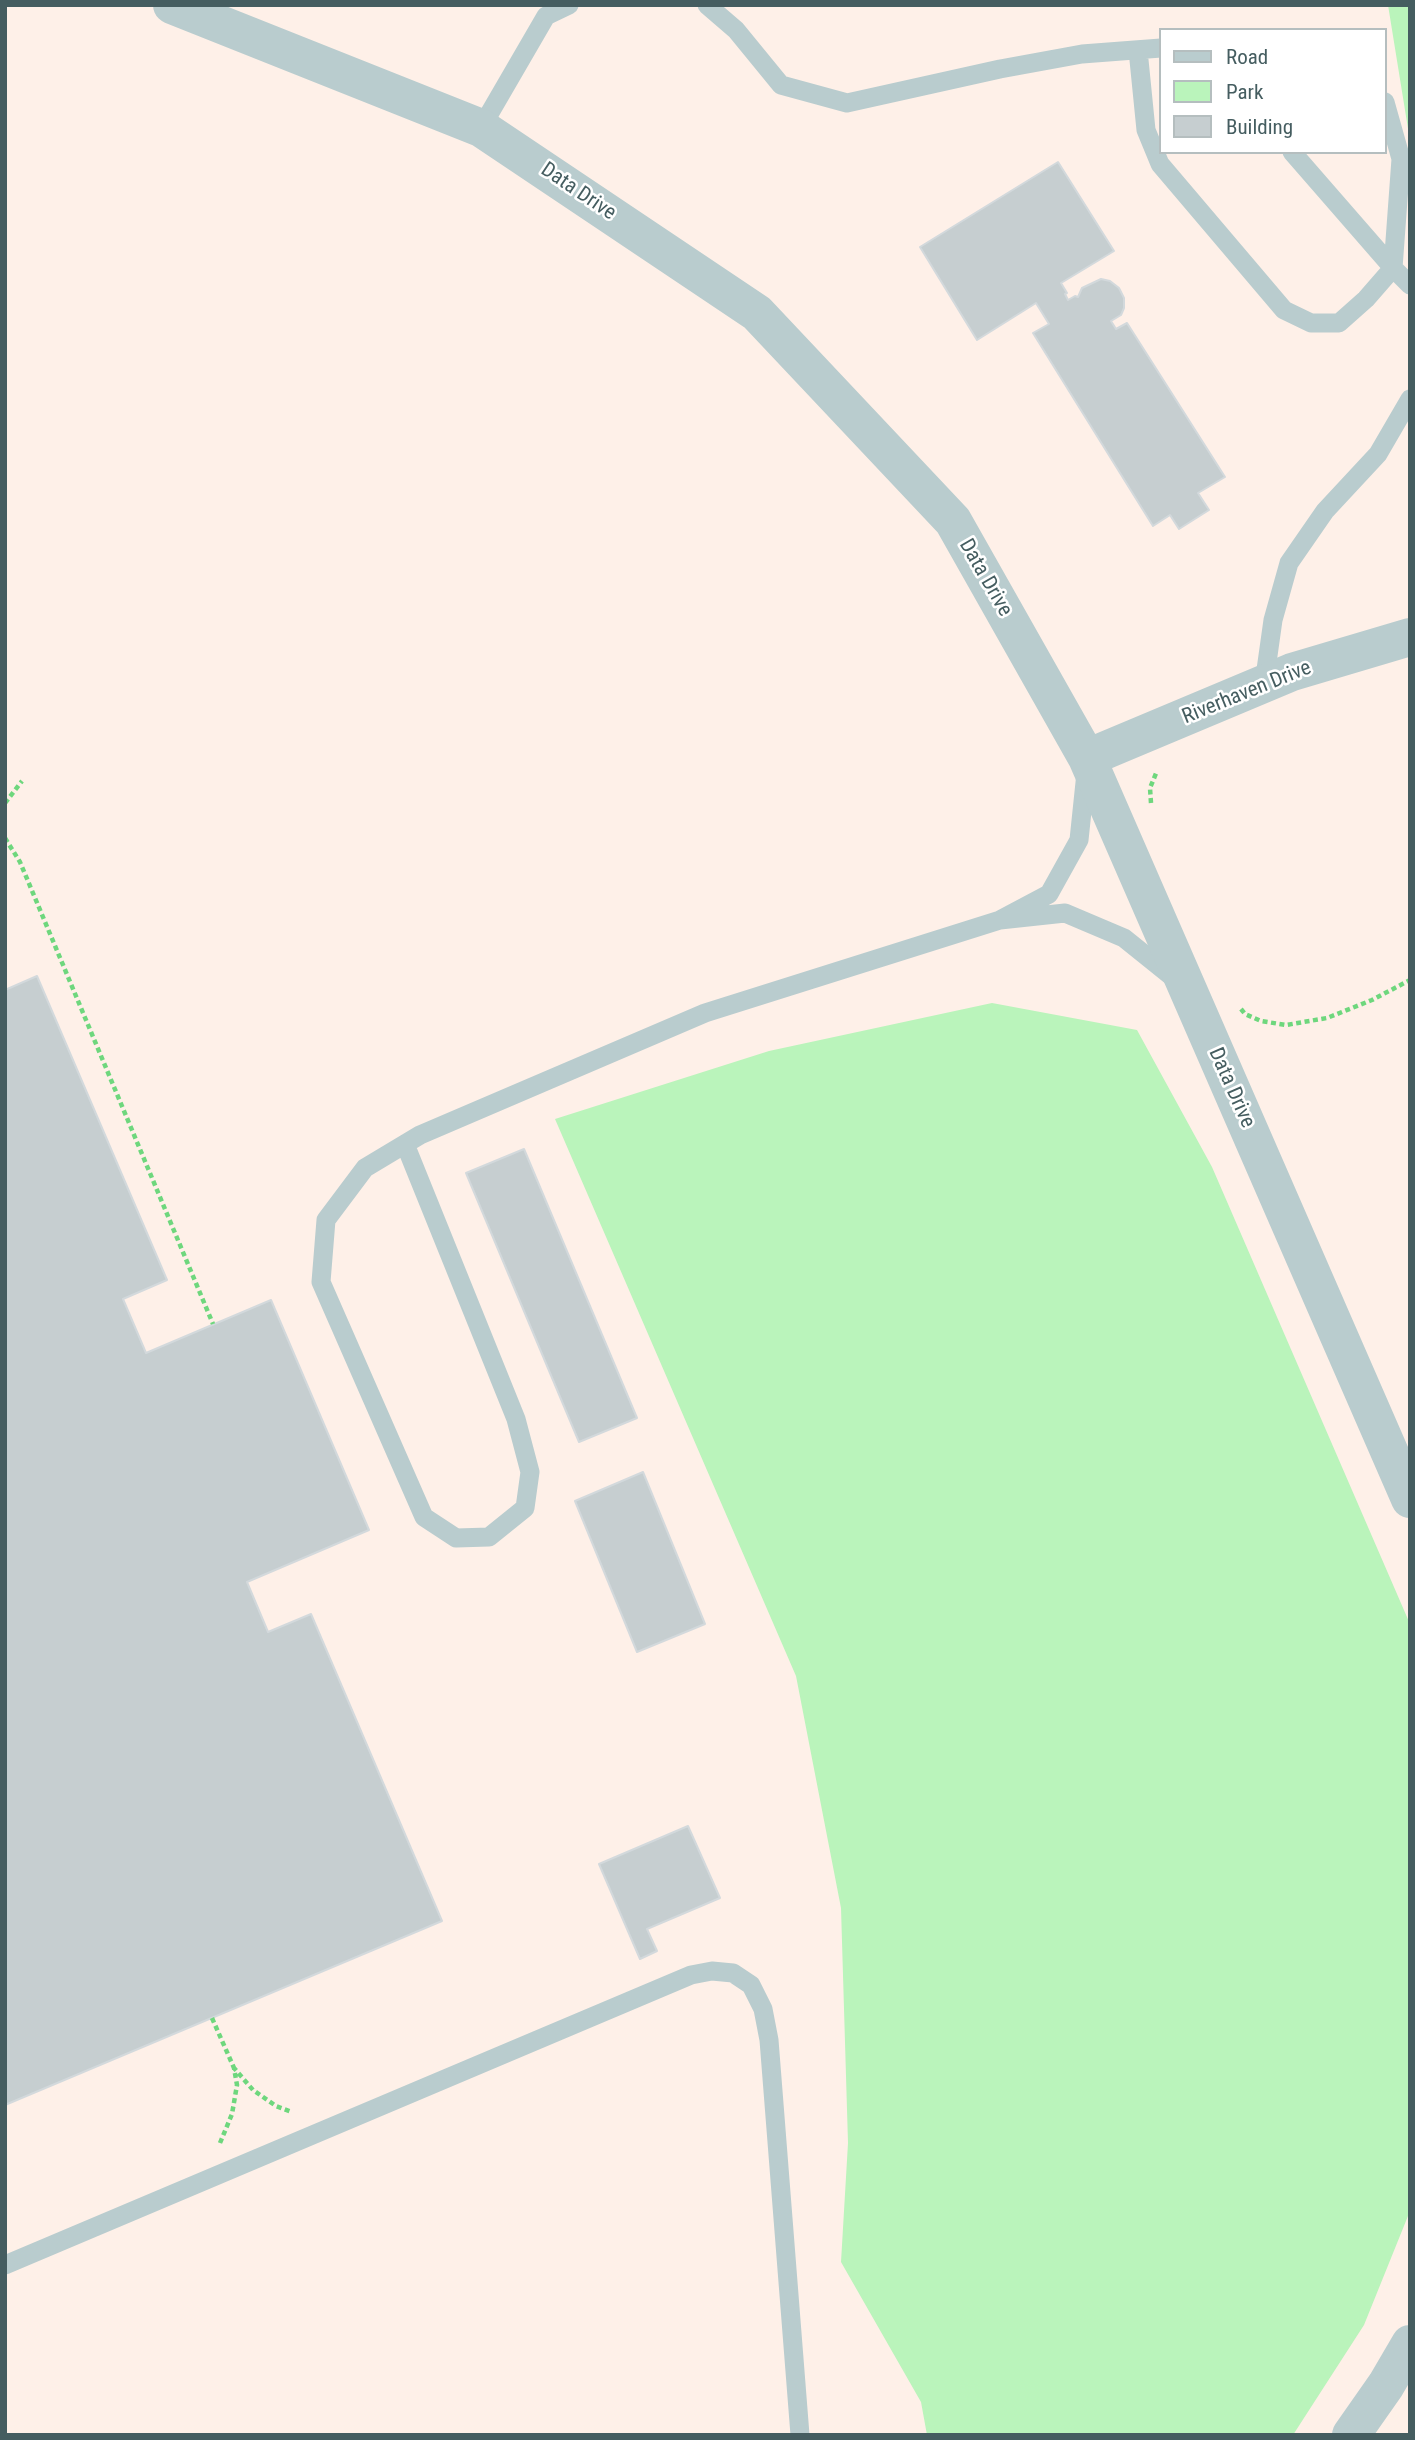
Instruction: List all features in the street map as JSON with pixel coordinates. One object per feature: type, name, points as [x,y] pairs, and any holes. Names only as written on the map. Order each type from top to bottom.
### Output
[{"type":"street","name":"Data Drive","points":[[172,5],[481,128],[757,313],[953,521],[1087,758],[1410,1499]]},
{"type":"street","name":"Riverhaven Drive","points":[[1087,758],[1292,672],[1410,637]]},
{"type":"street","points":[[1351,2435],[1386,2385],[1410,2344]]},
{"type":"lane","points":[[481,128],[546,16],[569,5]]},
{"type":"lane","points":[[707,5],[736,30],[780,85],[847,103],[1082,54],[1160,48]]},
{"type":"lane","points":[[1138,50],[1146,131],[1160,164],[1284,310],[1311,323],[1339,323],[1366,299],[1393,268],[1401,159],[1387,109]]},
{"type":"lane","points":[[1294,154],[1410,285]]},
{"type":"lane","points":[[1264,684],[1273,620],[1289,562],[1325,511],[1377,454],[1410,399]]},
{"type":"lane","points":[[405,1144],[516,1419],[530,1472],[525,1508],[489,1537],[456,1538],[424,1517],[321,1282],[326,1220],[365,1168],[405,1144],[420,1135],[705,1013],[1000,920],[1049,894],[1079,841],[1087,758]]},
{"type":"lane","points":[[1000,920],[1065,913],[1124,938],[1187,988]]},
{"type":"lane","points":[[5,2264],[691,1975],[712,1971],[733,1973],[751,1985],[763,2009],[769,2040],[800,2435]]},
{"type":"path","points":[[1152,812],[1150,788],[1156,772],[1169,760],[1157,729]]},
{"type":"path","points":[[5,803],[22,781]]},
{"type":"path","points":[[5,838],[20,862],[213,1324]]},
{"type":"path","points":[[1236,1003],[1245,1014],[1253,1018],[1286,1025],[1327,1018],[1373,1000],[1410,981]]},
{"type":"path","points":[[212,2018],[234,2068],[237,2085],[234,2105],[218,2149]]},
{"type":"path","points":[[234,2068],[253,2090],[275,2106],[299,2115]]},
{"type":"shaded area","points":[[5,5],[1405,5],[1410,23],[1410,2435],[5,2435]]},
{"type":"green space","points":[[1388,5],[1410,5],[1410,141]]},
{"type":"green space","points":[[992,1003],[1137,1030],[1212,1167],[1410,1624],[1410,2211],[1364,2325],[1293,2435],[927,2435],[921,2402],[841,2262],[848,2143],[841,1908],[796,1676],[555,1119],[769,1051]]},
{"type":"building","points":[[1058,162],[1114,251],[1061,283],[1068,300],[1078,297],[1082,288],[1101,279],[1110,281],[1119,288],[1124,298],[1124,308],[1121,315],[1111,321],[1116,329],[1127,323],[1225,477],[1198,493],[1209,510],[1179,529],[1170,515],[1153,526],[1033,333],[1049,324],[1036,303],[977,340],[920,247]]},
{"type":"building","points":[[37,976],[167,1280],[123,1299],[146,1353],[271,1300],[369,1530],[247,1582],[268,1632],[311,1614],[442,1921],[5,2105],[5,990]]},
{"type":"building","points":[[524,1149],[637,1418],[579,1442],[466,1173]]},
{"type":"building","points":[[643,1472],[705,1624],[637,1652],[575,1501]]},
{"type":"building","points":[[688,1826],[720,1898],[647,1929],[657,1951],[640,1959],[599,1864]]}]
